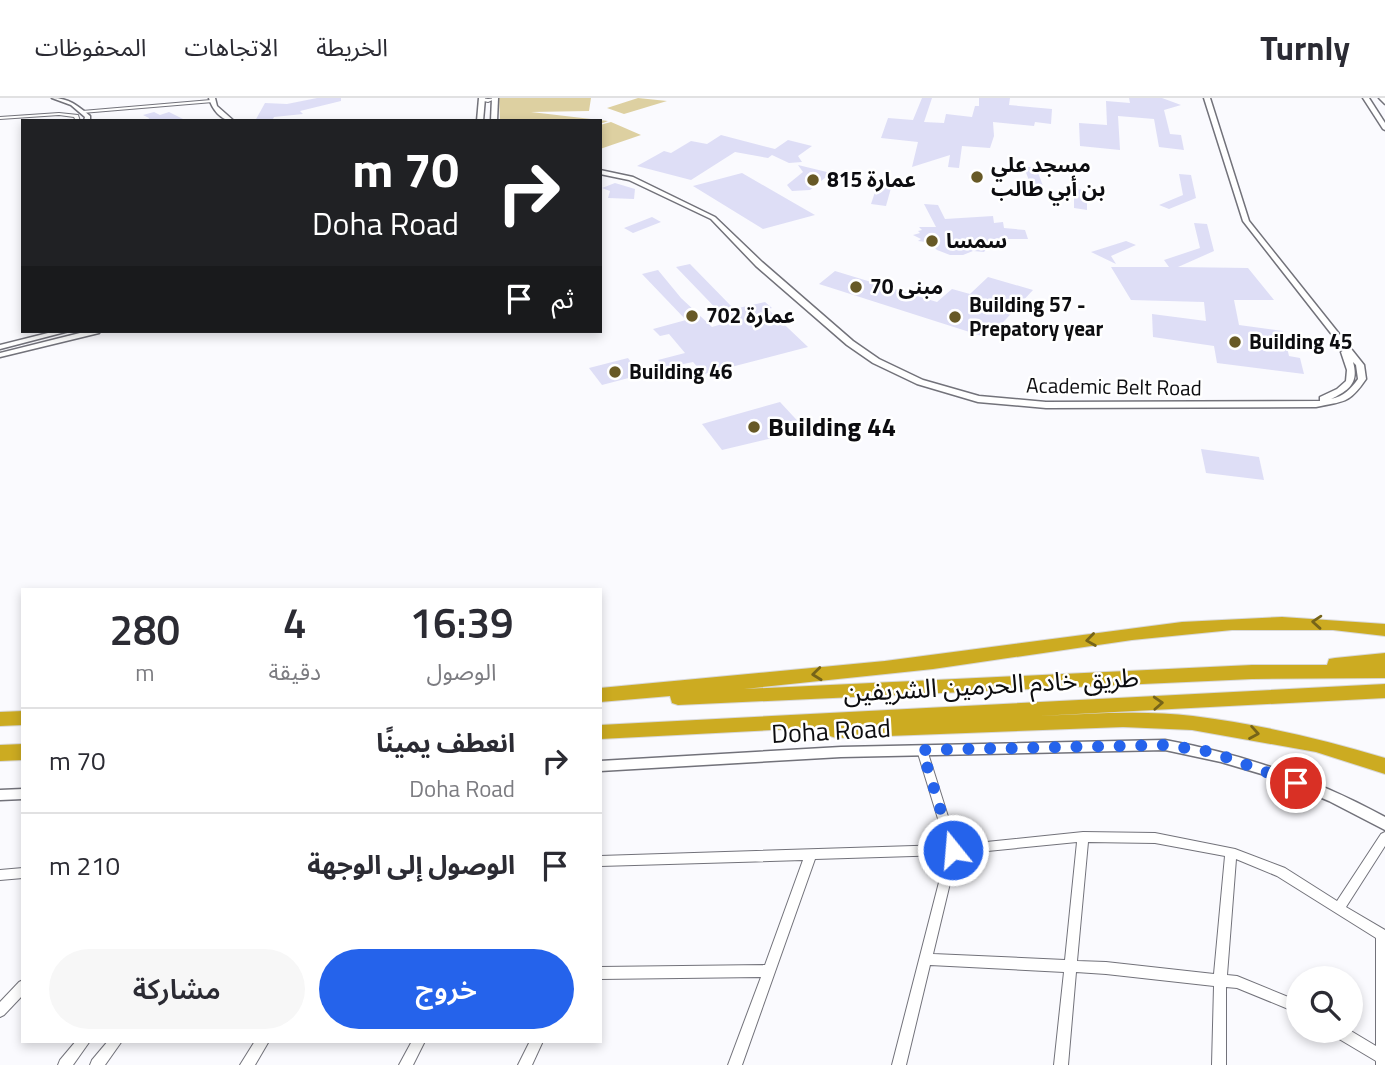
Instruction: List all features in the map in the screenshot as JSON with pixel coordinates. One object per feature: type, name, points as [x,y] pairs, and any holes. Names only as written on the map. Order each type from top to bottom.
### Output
[{"type":"highway","points":[[602,695],[978,657],[1239,622],[1296,621],[1385,630]]},
{"type":"highway","points":[[1252,672],[1385,659]]},
{"type":"highway","name":"طريق خادم الحرمين الشريفين","points":[[602,700],[875,691],[1252,672],[1385,671]]},
{"type":"highway","name":"طريق خادم الحرمين الشريفين","points":[[602,732],[1385,691]]},
{"type":"highway","points":[[0,719],[21,718]]},
{"type":"highway","points":[[623,731],[834,731],[1123,720],[1178,722],[1251,732],[1316,745],[1385,766]]},
{"type":"highway","points":[[0,752],[21,752]]},
{"type":"main road","points":[[1366,98],[1385,128]]},
{"type":"street","points":[[55,98],[73,104],[88,119]]},
{"type":"street","points":[[155,105],[156,98]]},
{"type":"street","points":[[480,119],[482,98],[488,101],[495,98],[494,119]]},
{"type":"street","name":"Academic Belt Road","points":[[602,171],[639,177],[719,217],[762,259],[856,340],[891,363],[937,382],[994,395],[1050,400],[1292,401],[1325,398],[1343,390],[1352,380],[1353,370],[1344,352],[1239,217],[1201,98]]},
{"type":"street","name":"Academic Belt Road","points":[[602,171],[631,178],[713,218],[759,264],[863,352],[898,372],[947,390],[999,402],[1046,405],[1297,405],[1342,399],[1359,386],[1362,379],[1360,365],[1246,221],[1208,98]]},
{"type":"street","points":[[82,112],[209,99]]},
{"type":"street","points":[[209,99],[212,111],[222,119]]},
{"type":"street","points":[[209,99],[218,113],[227,119]]},
{"type":"street","points":[[80,119],[82,112]]},
{"type":"street","points":[[0,118],[65,114],[76,116],[78,119]]},
{"type":"street","points":[[38,338],[51,333]]},
{"type":"street","points":[[0,347],[57,333]]},
{"type":"street","points":[[0,355],[88,333]]},
{"type":"street","name":"Doha Road","points":[[602,766],[922,750],[1165,745],[1253,765],[1360,809],[1385,824]]},
{"type":"street","points":[[899,1065],[953,850],[922,750]]},
{"type":"street","points":[[0,795],[21,794]]},
{"type":"street","points":[[1339,908],[1385,837]]},
{"type":"street","points":[[1062,1065],[1083,838]]},
{"type":"street","points":[[602,861],[953,850],[1083,838],[1155,838],[1231,852],[1281,872],[1383,936],[1384,1061]]},
{"type":"street","points":[[1220,1065],[1220,980],[1231,852]]},
{"type":"street","points":[[735,1065],[811,854]]},
{"type":"street","points":[[0,875],[21,873]]},
{"type":"street","points":[[925,959],[1071,967],[1237,982],[1286,1002]]},
{"type":"street","points":[[602,972],[769,971]]},
{"type":"street","points":[[0,1011],[21,988]]},
{"type":"street","points":[[65,1065],[82,1043]]},
{"type":"street","points":[[97,1065],[114,1043]]},
{"type":"street","points":[[247,1065],[262,1043]]},
{"type":"street","points":[[406,1065],[418,1043]]},
{"type":"street","points":[[525,1065],[536,1043]]},
{"type":"street","points":[[1357,1043],[1384,1061]]},
{"type":"shaded area","points":[[499,98],[591,98],[589,111],[531,112],[591,119],[500,119]]},
{"type":"shaded area","points":[[638,98],[667,101],[624,114],[607,108]]},
{"type":"shaded area","points":[[611,122],[641,135],[602,148],[602,124]]},
{"type":"building","points":[[317,98],[341,98],[341,101],[300,111],[303,114],[256,119],[265,103],[287,104]]},
{"type":"building","points":[[922,98],[932,98],[924,122],[944,123],[946,114],[972,117],[975,106],[979,106],[979,98],[1010,98],[1009,105],[1052,109],[1051,124],[1035,122],[1034,126],[993,122],[994,136],[990,148],[962,146],[959,168],[948,167],[950,155],[912,167],[918,142],[881,138],[888,118],[913,120]]},
{"type":"building","points":[[1129,98],[1162,98],[1181,105],[1164,110],[1170,134],[1181,135],[1184,150],[1159,147],[1154,119],[1118,116],[1120,150],[1080,146],[1079,123],[1107,125],[1106,101],[1130,103]]},
{"type":"building","points":[[169,112],[183,119],[149,119],[143,115]]},
{"type":"building","points":[[721,135],[775,149],[788,140],[812,146],[798,156],[802,162],[789,163],[772,155],[768,158],[735,152],[691,180],[637,166],[664,151],[671,153],[691,141],[707,144]]},
{"type":"building","name":"عمارة 815","points":[[798,165],[831,173],[810,190],[792,191],[787,185],[803,172]]},
{"type":"building","points":[[1024,167],[1036,167],[1043,186],[1031,186]]},
{"type":"building","points":[[742,173],[815,215],[763,229],[693,186]]},
{"type":"building","points":[[1179,174],[1191,175],[1196,198],[1169,209],[1159,205],[1183,195]]},
{"type":"building","points":[[615,183],[635,189],[634,199],[608,198],[610,191],[602,188]]},
{"type":"building","points":[[877,186],[891,188],[886,206],[871,204]]},
{"type":"building","points":[[1074,189],[1087,190],[1087,210],[1074,208]]},
{"type":"building","points":[[924,204],[938,205],[945,219],[993,216],[994,223],[1003,222],[1004,228],[1025,230],[1028,239],[994,239],[984,252],[950,255],[932,245],[926,245],[926,242],[918,241],[921,239],[913,235],[920,233],[918,231],[922,230],[919,227],[936,227]]},
{"type":"building","points":[[652,217],[661,222],[633,233],[624,228]]},
{"type":"building","points":[[1194,223],[1207,224],[1214,251],[1178,267],[1248,268],[1274,300],[1234,300],[1239,325],[1283,331],[1289,356],[1300,358],[1304,374],[1217,363],[1214,346],[1153,337],[1152,314],[1206,321],[1204,302],[1131,300],[1111,267],[1169,267],[1164,260],[1200,248]]},
{"type":"building","points":[[1126,241],[1136,245],[1111,256],[1116,264],[1091,252]]},
{"type":"building","points":[[690,264],[734,309],[765,302],[772,308],[768,309],[808,347],[704,374],[693,362],[665,368],[658,360],[685,353],[669,334],[660,336],[653,329],[686,320],[642,274],[658,270],[681,298],[712,327],[729,322],[676,267]]},
{"type":"building","points":[[835,271],[937,302],[952,289],[970,294],[988,277],[1033,290],[993,333],[986,331],[982,336],[819,284]]},
{"type":"building","name":"Building 46","points":[[628,358],[640,375],[602,385],[589,368]]},
{"type":"building","name":"Building 44","points":[[780,402],[806,430],[722,450],[702,424]]},
{"type":"building","points":[[1201,449],[1259,457],[1264,480],[1206,473]]},
{"type":"place","name":"مسجد علي بن أبي طالب","points":[[977,177]]},
{"type":"place","name":"عمارة 815","points":[[813,180]]},
{"type":"place","name":"سمسا","points":[[932,241]]},
{"type":"place","name":"مبنى 70","points":[[856,287]]},
{"type":"place","name":"عمارة 702","points":[[692,316]]},
{"type":"place","name":"Building 57 - Prepatory year","points":[[955,317]]},
{"type":"place","name":"Building 45","points":[[1235,342]]},
{"type":"place","name":"Building 46","points":[[615,372]]},
{"type":"place","name":"Building 44","points":[[754,427]]},
{"type":"route","points":[[953,850],[922,750],[1165,745],[1212,752],[1296,783]]}]
